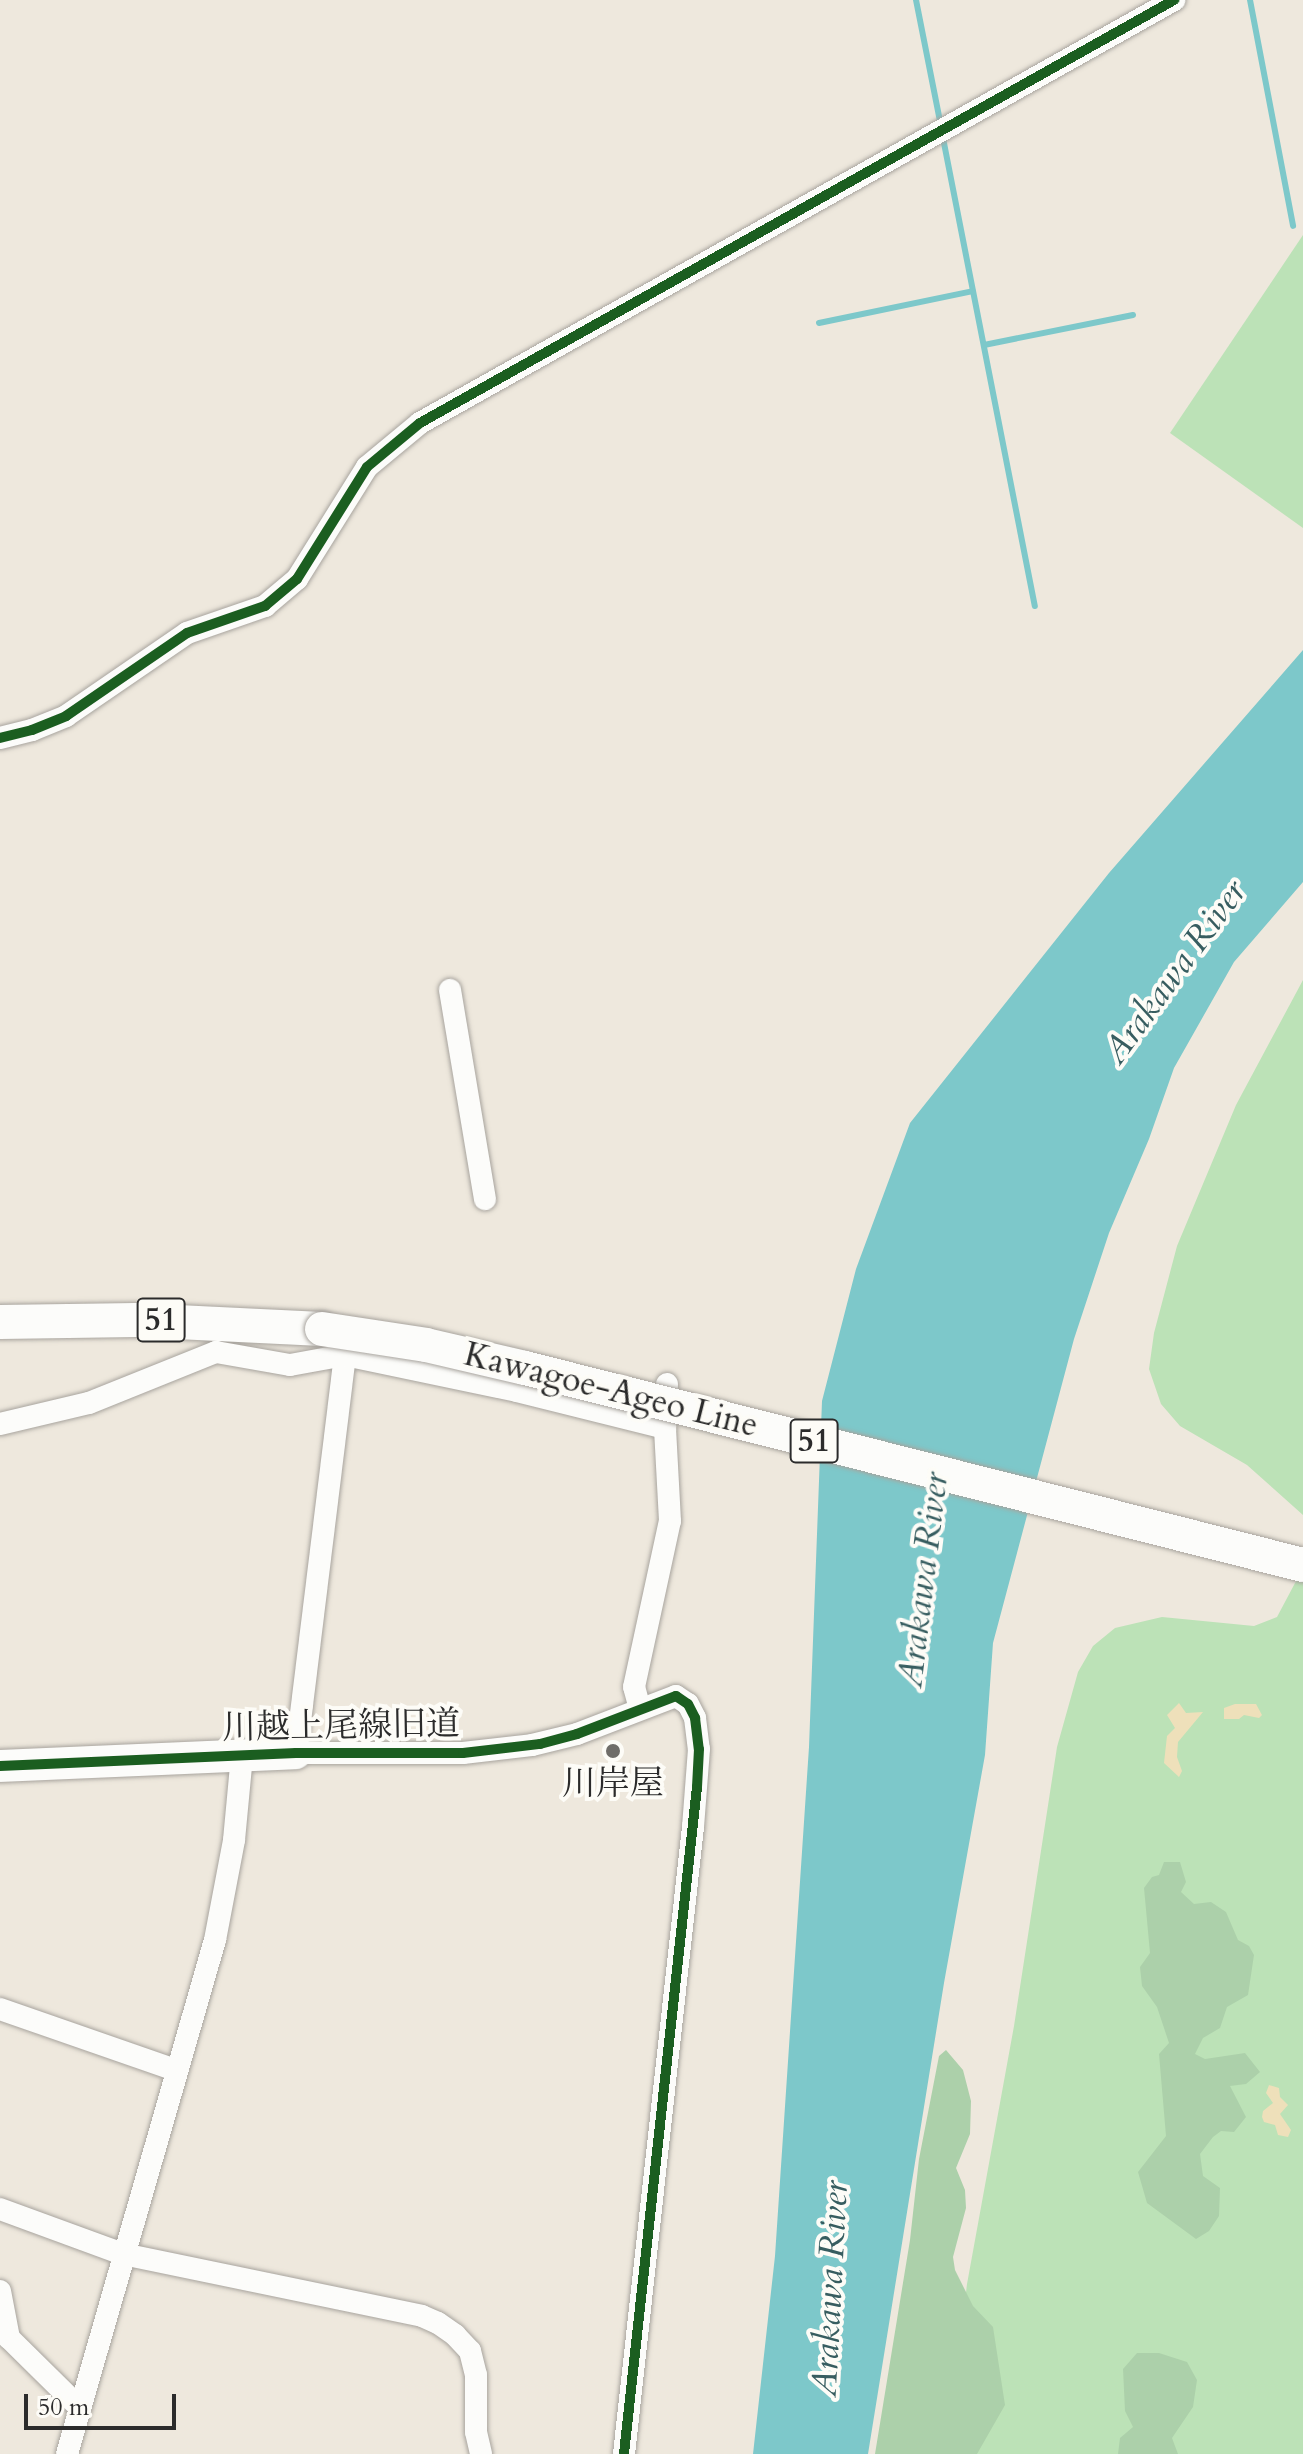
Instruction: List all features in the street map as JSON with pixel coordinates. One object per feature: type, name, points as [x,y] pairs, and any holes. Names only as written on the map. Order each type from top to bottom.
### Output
[{"type":"main road","name":"Kawagoe-Ageo Line","points":[[0,1322],[136,1320],[322,1329],[426,1345],[1303,1565]]},
{"type":"street","points":[[0,738],[32,730],[66,716],[187,633],[265,606],[297,579],[367,467],[420,423],[1174,0]]},
{"type":"street","points":[[450,990],[485,1199]]},
{"type":"street","points":[[0,1424],[89,1403],[216,1352],[290,1365],[345,1355],[489,1384],[665,1428]]},
{"type":"street","points":[[296,1753],[345,1355]]},
{"type":"street","points":[[640,1709],[634,1687],[666,1553],[670,1521],[665,1428],[667,1384]]},
{"type":"street","name":"川越上尾線旧道","points":[[0,1766],[296,1753],[463,1753],[532,1745],[577,1734],[676,1696],[688,1704],[695,1718],[698,1761],[624,2454]]},
{"type":"street","points":[[67,2454],[152,2163],[175,2070],[215,1940],[234,1840],[242,1756]]},
{"type":"street","points":[[0,2009],[175,2070]]},
{"type":"street","points":[[0,2209],[123,2254],[422,2316],[438,2323],[470,2351],[476,2375],[476,2432],[481,2454]]},
{"type":"street","points":[[0,2291],[9,2338],[80,2408]]},
{"type":"green space","points":[[1303,235],[1303,528],[1170,433]]},
{"type":"green space","points":[[1303,980],[1303,1515],[1247,1465],[1180,1426],[1161,1404],[1149,1369],[1154,1333],[1177,1246],[1236,1105]]},
{"type":"green space","points":[[1303,1568],[1303,2454],[947,2454],[967,2284],[1014,2026],[1057,1747],[1078,1672],[1093,1646],[1115,1628],[1162,1617],[1254,1626],[1277,1617]]},
{"type":"green space","points":[[1164,1862],[1180,1862],[1186,1882],[1181,1892],[1194,1904],[1211,1902],[1226,1912],[1238,1940],[1249,1946],[1254,1955],[1248,1995],[1227,2007],[1220,2028],[1203,2038],[1195,2054],[1205,2059],[1245,2053],[1260,2072],[1246,2084],[1230,2086],[1246,2117],[1234,2132],[1221,2131],[1213,2137],[1200,2154],[1203,2176],[1220,2188],[1219,2216],[1209,2231],[1196,2239],[1147,2203],[1138,2172],[1166,2136],[1159,2054],[1169,2043],[1157,2007],[1142,1986],[1140,1967],[1150,1953],[1144,1888],[1152,1877],[1159,1875]]},
{"type":"green space","points":[[946,2050],[963,2070],[971,2101],[970,2134],[956,2168],[965,2190],[966,2208],[953,2257],[955,2270],[973,2306],[993,2327],[1005,2405],[977,2454],[875,2454],[910,2240],[919,2159],[939,2056]]},
{"type":"green space","points":[[1137,2353],[1159,2353],[1187,2362],[1197,2380],[1193,2407],[1172,2438],[1178,2454],[1118,2454],[1120,2438],[1133,2427],[1125,2411],[1123,2369]]},
{"type":"sand","points":[[1179,1703],[1186,1713],[1203,1712],[1178,1742],[1177,1757],[1182,1771],[1179,1777],[1164,1763],[1167,1736],[1175,1728],[1167,1715]]},
{"type":"sand","points":[[1235,1704],[1256,1704],[1262,1715],[1259,1718],[1244,1715],[1239,1719],[1224,1719],[1224,1708]]},
{"type":"sand","points":[[1269,2085],[1279,2088],[1280,2097],[1288,2105],[1280,2114],[1291,2130],[1288,2137],[1278,2135],[1275,2125],[1264,2122],[1262,2117],[1263,2111],[1273,2103],[1266,2093]]},
{"type":"water","name":"Arakawa River","points":[[1303,650],[1303,882],[1234,962],[1174,1068],[1149,1139],[1109,1233],[1074,1339],[993,1643],[985,1755],[944,1983],[868,2454],[753,2454],[775,2256],[809,1747],[822,1401],[856,1269],[910,1123],[1109,873]]},
{"type":"waterway","points":[[916,0],[940,121]]},
{"type":"waterway","points":[[1250,0],[1293,226]]},
{"type":"waterway","points":[[943,138],[1035,606]]},
{"type":"waterway","points":[[819,323],[973,291]]},
{"type":"waterway","points":[[984,345],[1133,315]]},
{"type":"cycle path","points":[[0,738],[32,730],[66,716],[187,633],[265,606],[297,579],[367,467],[420,423],[1174,0]]},
{"type":"cycle path","points":[[0,1766],[296,1753],[463,1753],[540,1744],[577,1734],[676,1696],[688,1704],[695,1718],[699,1749],[697,1787],[624,2454]]},
{"type":"place","name":"川岸屋","points":[[613,1751]]}]
